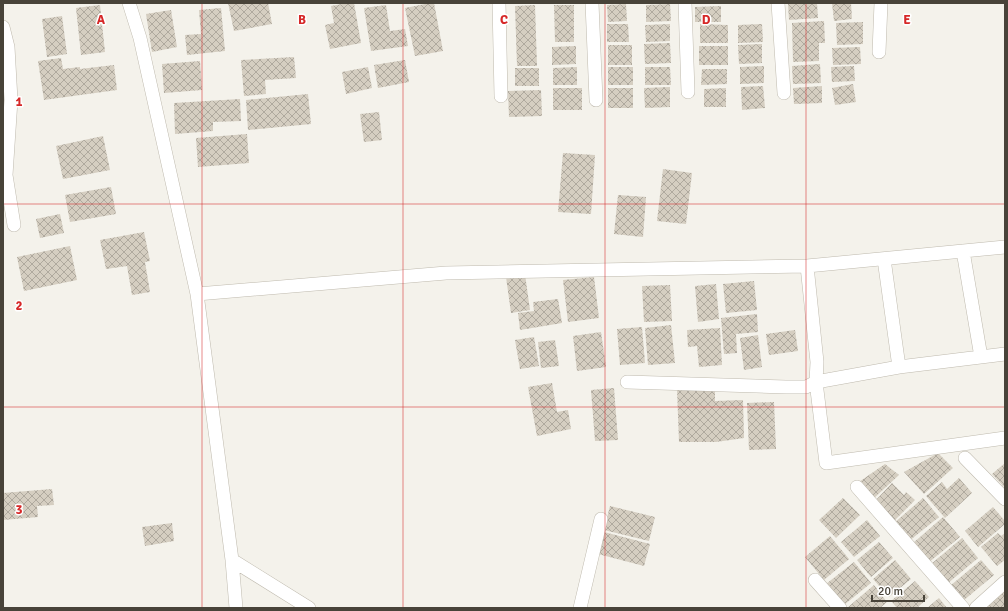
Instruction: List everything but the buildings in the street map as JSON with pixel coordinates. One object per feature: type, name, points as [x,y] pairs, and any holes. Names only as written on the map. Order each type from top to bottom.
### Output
[{"type":"street","points":[[129,3],[140,38],[196,294],[232,560],[236,608]]},
{"type":"street","points":[[499,3],[501,96]]},
{"type":"street","points":[[592,3],[596,100]]},
{"type":"street","points":[[685,3],[688,92]]},
{"type":"street","points":[[778,3],[784,93]]},
{"type":"street","points":[[879,52],[881,3]]},
{"type":"street","points":[[3,27],[8,47],[11,100],[6,175],[14,225]]},
{"type":"street","points":[[196,294],[446,273],[807,266],[1005,247]]},
{"type":"street","points":[[963,251],[981,357]]},
{"type":"street","points":[[884,259],[899,367]]},
{"type":"street","points":[[807,266],[817,362],[816,382],[826,463],[1005,438]]},
{"type":"street","points":[[627,382],[806,387],[816,382],[899,367],[1005,354]]},
{"type":"street","points":[[965,458],[1005,499]]},
{"type":"street","points":[[857,487],[962,608]]},
{"type":"street","points":[[580,608],[601,519]]},
{"type":"street","points":[[232,560],[309,608]]},
{"type":"street","points":[[815,580],[840,608]]},
{"type":"street","points":[[976,608],[1005,582]]}]
